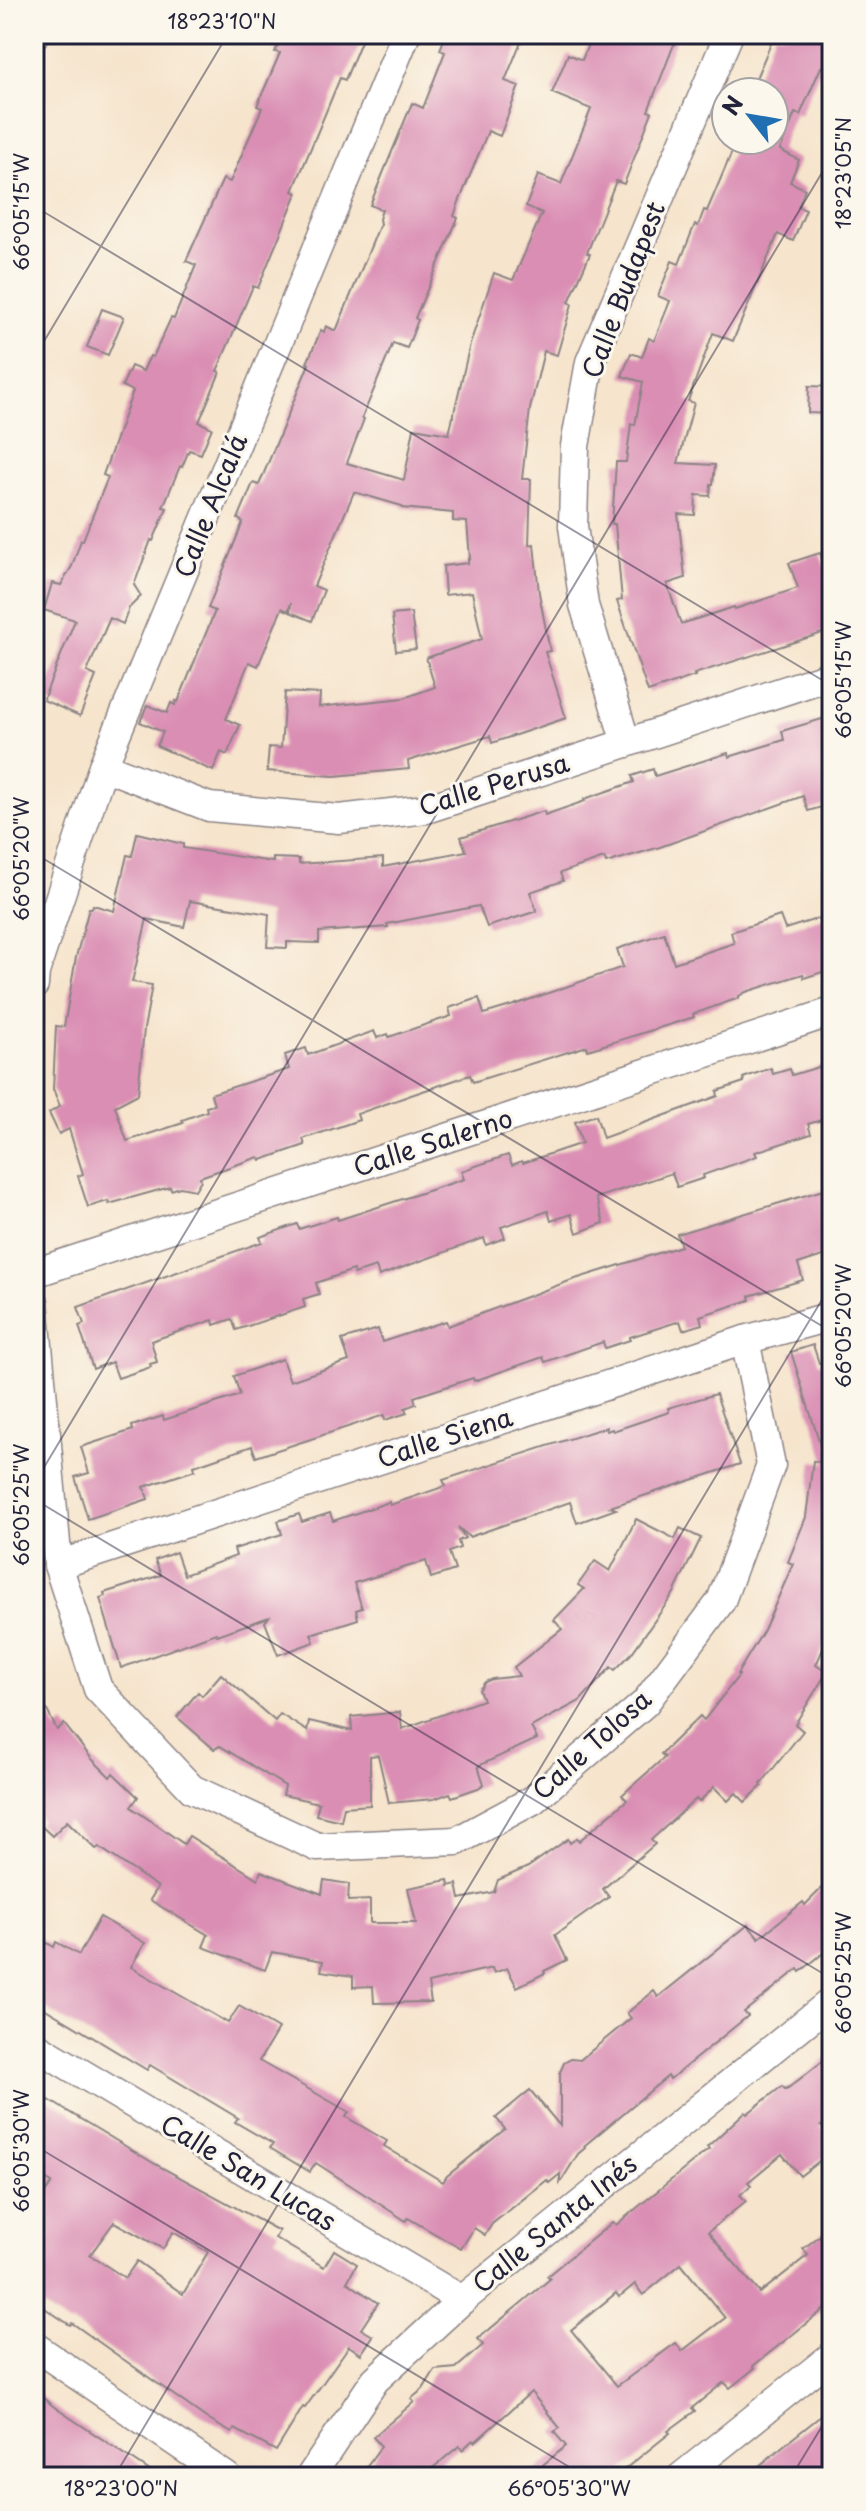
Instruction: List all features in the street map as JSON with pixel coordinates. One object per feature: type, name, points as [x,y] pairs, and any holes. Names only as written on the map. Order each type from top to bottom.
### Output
[{"type":"street","name":"Calle Alcalá","points":[[34,985],[35,972],[103,766],[406,34]]},
{"type":"street","name":"Calle Budapest","points":[[626,743],[584,605],[573,526],[575,446],[590,362],[729,34]]},
{"type":"street","name":"Calle Perusa","points":[[103,766],[209,807],[339,819],[426,809],[832,675]]},
{"type":"street","name":"Calle Salerno","points":[[34,1273],[832,1012]]},
{"type":"street","points":[[34,1302],[58,1565]]},
{"type":"street","name":"Calle Siena","points":[[58,1565],[745,1340],[832,1316]]},
{"type":"street","name":"Calle Tolosa","points":[[58,1565],[98,1689],[192,1789],[317,1847],[457,1841],[533,1800],[645,1703],[721,1601],[771,1465],[745,1340]]},
{"type":"street","name":"Calle Santa Inés","points":[[310,2477],[375,2380],[462,2300],[832,2001]]},
{"type":"street","name":"Calle San Lucas","points":[[34,2045],[462,2300]]},
{"type":"street","points":[[34,2346],[227,2477]]},
{"type":"street","points":[[681,2477],[832,2356]]},
{"type":"building","points":[[283,34],[364,34],[345,80],[340,78],[293,191],[297,193],[258,288],[253,286],[217,371],[220,372],[199,422],[212,428],[201,454],[189,450],[180,466],[163,507],[167,508],[134,585],[141,596],[129,608],[123,624],[110,618],[87,672],[96,676],[80,716],[43,700],[75,620],[44,610],[52,583],[61,585],[83,540],[108,477],[103,475],[133,391],[122,386],[131,366],[143,371],[171,318],[174,319],[196,265],[186,261],[223,179],[230,182],[262,108],[257,106],[280,53],[275,52]]},
{"type":"building","points":[[446,34],[524,34],[505,81],[519,86],[500,136],[488,131],[454,216],[458,218],[415,318],[418,320],[407,348],[393,343],[347,463],[404,480],[414,428],[449,434],[470,344],[494,273],[513,280],[542,213],[526,206],[538,175],[561,184],[591,109],[552,93],[568,54],[582,60],[592,34],[678,34],[624,184],[616,181],[587,253],[590,254],[569,302],[572,304],[557,355],[544,351],[530,409],[522,479],[531,479],[529,545],[534,544],[550,651],[545,652],[566,718],[492,743],[490,736],[408,761],[409,769],[334,776],[267,771],[269,747],[281,748],[285,692],[320,694],[319,707],[404,698],[435,687],[426,658],[482,639],[472,592],[445,595],[443,566],[468,563],[470,558],[467,522],[453,521],[453,513],[402,508],[354,492],[314,586],[324,590],[312,621],[290,612],[291,603],[288,611],[282,608],[258,666],[249,662],[226,719],[240,725],[227,755],[221,752],[213,771],[157,746],[163,732],[140,722],[147,705],[167,713],[171,703],[175,705],[178,702],[215,611],[208,608],[243,522],[238,519],[253,483],[259,485],[321,330],[324,332],[326,326],[336,331],[380,224],[382,210],[370,205],[412,103],[423,108],[445,52],[440,50]]},
{"type":"building","points":[[775,34],[832,34],[832,71],[821,67],[800,115],[795,113],[790,125],[790,76],[757,76]]},
{"type":"building","points":[[790,155],[799,160],[790,182],[805,189],[798,207],[806,210],[793,241],[778,234],[733,341],[713,333],[688,401],[694,403],[678,463],[715,465],[713,484],[710,496],[696,495],[695,515],[678,514],[685,578],[667,584],[681,624],[798,588],[789,563],[820,553],[825,567],[832,565],[832,630],[648,692],[617,601],[622,600],[615,524],[612,524],[616,462],[626,462],[631,424],[635,425],[643,382],[622,376],[631,353],[642,357],[649,338],[654,341],[670,301],[658,296],[672,261],[679,264],[695,224],[698,226],[704,210],[707,211],[730,156]]},
{"type":"building","points":[[102,309],[124,317],[108,355],[87,347]]},
{"type":"building","points":[[809,386],[832,387],[832,414],[808,413]]},
{"type":"building","points":[[411,613],[416,649],[396,651],[392,615]]},
{"type":"building","points":[[832,716],[832,804],[808,811],[803,796],[660,847],[606,863],[604,858],[560,873],[563,881],[530,892],[537,911],[487,927],[479,906],[387,924],[388,927],[319,932],[319,943],[287,942],[287,948],[267,947],[269,914],[190,901],[184,927],[147,919],[132,982],[152,985],[138,1094],[115,1106],[127,1141],[183,1123],[182,1120],[207,1111],[206,1107],[214,1105],[211,1094],[289,1069],[285,1055],[306,1048],[308,1055],[374,1031],[377,1038],[388,1034],[389,1037],[451,1016],[449,1008],[479,998],[484,1014],[514,1005],[623,967],[617,949],[664,933],[674,963],[734,943],[731,932],[780,916],[785,929],[829,915],[832,969],[804,978],[803,974],[746,992],[739,998],[693,1014],[694,1017],[588,1050],[587,1046],[473,1082],[470,1075],[414,1094],[357,1114],[359,1120],[303,1139],[305,1145],[200,1177],[195,1190],[180,1187],[171,1190],[170,1187],[88,1207],[78,1176],[83,1174],[69,1129],[59,1134],[49,1113],[60,1106],[53,1089],[56,1026],[64,1027],[76,957],[89,908],[93,905],[114,911],[127,855],[132,856],[137,833],[183,844],[183,848],[273,862],[273,858],[299,859],[299,864],[383,858],[383,867],[466,851],[461,837],[585,801],[634,782],[632,776],[653,769],[655,776],[728,753],[729,757],[784,740],[782,731]]},
{"type":"building","points":[[832,1063],[832,1117],[808,1124],[811,1134],[755,1152],[757,1156],[677,1187],[672,1173],[596,1198],[604,1223],[577,1233],[571,1214],[551,1221],[548,1211],[501,1227],[505,1238],[486,1245],[484,1238],[379,1276],[376,1267],[354,1274],[353,1270],[316,1283],[319,1294],[303,1299],[305,1307],[236,1330],[232,1319],[214,1325],[213,1320],[151,1341],[157,1362],[150,1364],[151,1367],[118,1378],[112,1362],[93,1369],[79,1326],[84,1324],[78,1307],[262,1242],[260,1237],[297,1224],[299,1229],[337,1217],[338,1220],[464,1179],[461,1171],[508,1155],[512,1165],[582,1143],[575,1122],[596,1115],[603,1138],[718,1096],[717,1091],[771,1068],[773,1074],[790,1069],[792,1075]]},
{"type":"building","points":[[823,1190],[832,1217],[832,1253],[798,1264],[803,1280],[749,1296],[750,1300],[700,1316],[702,1324],[683,1330],[680,1321],[605,1348],[603,1342],[545,1362],[543,1357],[474,1381],[473,1378],[414,1397],[416,1404],[405,1408],[407,1413],[385,1420],[384,1415],[256,1457],[252,1446],[144,1487],[148,1499],[88,1519],[75,1477],[89,1473],[81,1447],[133,1430],[132,1426],[163,1416],[164,1420],[240,1395],[234,1376],[282,1359],[290,1381],[349,1361],[342,1340],[378,1329],[382,1342],[446,1321],[448,1326],[572,1280],[681,1246],[677,1234]]},
{"type":"building","points":[[813,1345],[819,1363],[832,1359],[832,1628],[816,1665],[827,1672],[795,1724],[803,1731],[762,1786],[745,1802],[736,1793],[728,1801],[714,1787],[699,1802],[696,1799],[651,1840],[655,1844],[603,1889],[609,1897],[555,1935],[567,1960],[517,1987],[507,1968],[494,1973],[492,1968],[428,1983],[431,2002],[374,2003],[373,1986],[353,1987],[353,1976],[321,1971],[323,1961],[272,1952],[265,1970],[203,1947],[208,1935],[150,1900],[158,1887],[99,1847],[96,1849],[67,1821],[52,1836],[38,1823],[41,1820],[34,1811],[34,1685],[57,1730],[64,1724],[110,1777],[113,1773],[138,1797],[131,1807],[184,1844],[189,1836],[258,1879],[261,1871],[322,1894],[324,1880],[349,1884],[348,1901],[370,1900],[370,1923],[416,1923],[408,1888],[448,1880],[449,1886],[457,1884],[460,1899],[494,1892],[498,1880],[528,1867],[568,1839],[570,1843],[577,1838],[579,1841],[627,1800],[622,1795],[665,1757],[661,1754],[700,1716],[704,1720],[739,1675],[764,1630],[793,1564],[788,1562],[806,1517],[813,1461],[826,1463],[791,1352]]},
{"type":"building","points":[[716,1394],[740,1464],[610,1507],[616,1509],[577,1523],[570,1502],[469,1537],[458,1527],[465,1538],[458,1541],[460,1548],[449,1552],[455,1570],[431,1578],[426,1561],[354,1583],[362,1608],[356,1610],[358,1619],[311,1634],[314,1642],[278,1655],[265,1622],[269,1617],[121,1668],[100,1598],[105,1596],[104,1593],[161,1575],[155,1560],[176,1552],[184,1575],[236,1556],[234,1549],[282,1534],[278,1521],[299,1514],[302,1522],[330,1513],[333,1521],[389,1502],[390,1505],[446,1486],[443,1480],[606,1427],[607,1431],[613,1431],[669,1412],[668,1408]]},
{"type":"building","points":[[636,1519],[675,1539],[680,1528],[701,1538],[674,1593],[631,1654],[615,1670],[611,1667],[580,1701],[531,1727],[537,1739],[478,1766],[484,1784],[478,1788],[452,1797],[450,1793],[434,1799],[389,1803],[378,1755],[370,1756],[370,1805],[344,1807],[341,1821],[316,1815],[319,1803],[283,1795],[285,1786],[220,1746],[214,1749],[177,1717],[198,1692],[202,1696],[221,1674],[275,1721],[280,1714],[307,1731],[309,1721],[352,1731],[351,1717],[400,1712],[402,1729],[483,1700],[479,1690],[485,1682],[519,1676],[514,1667],[562,1629],[554,1620],[584,1589],[578,1585],[595,1561],[610,1571]]},
{"type":"building","points":[[832,1878],[832,1946],[744,2012],[748,2016],[670,2079],[668,2076],[584,2146],[560,2183],[560,2174],[549,2183],[547,2180],[492,2224],[485,2235],[474,2228],[461,2249],[408,2218],[406,2221],[316,2163],[310,2172],[270,2148],[273,2144],[235,2122],[238,2118],[150,2065],[147,2070],[34,2002],[34,1935],[54,1947],[56,1942],[79,1955],[100,1917],[145,1943],[131,1967],[228,2023],[239,2006],[278,2029],[259,2061],[349,2112],[346,2117],[387,2141],[384,2146],[443,2182],[505,2129],[496,2118],[530,2090],[560,2126],[560,2072],[564,2063],[571,2059],[580,2060],[631,2018],[627,2013],[654,1991],[658,1997],[748,1925],[759,1938],[803,1902],[805,1905]]},
{"type":"building","points":[[832,2054],[832,2117],[821,2126],[832,2139],[832,2151],[800,2176],[782,2154],[748,2182],[751,2185],[740,2195],[746,2201],[708,2232],[760,2293],[808,2255],[803,2249],[832,2226],[832,2303],[730,2388],[724,2382],[692,2408],[695,2411],[668,2431],[670,2433],[615,2477],[528,2477],[566,2446],[554,2432],[560,2428],[531,2392],[475,2442],[473,2440],[462,2450],[459,2446],[422,2477],[359,2477],[381,2446],[373,2437],[414,2402],[411,2399],[423,2389],[435,2370],[456,2368],[483,2345],[478,2339],[550,2279],[547,2276],[613,2222],[616,2225],[709,2149],[707,2147],[745,2112],[747,2114],[782,2086],[788,2088]],"holes":[[[681,2264],[725,2318],[682,2351],[676,2343],[617,2386],[571,2330],[616,2293],[619,2297],[635,2284],[643,2295]]]},
{"type":"building","points":[[34,2091],[155,2164],[279,2231],[275,2238],[324,2267],[334,2250],[357,2264],[347,2282],[378,2303],[361,2329],[373,2336],[361,2354],[349,2346],[303,2407],[276,2451],[235,2429],[232,2433],[72,2323],[70,2325],[34,2301],[34,2209],[52,2183],[34,2173]],"holes":[[[114,2222],[163,2249],[173,2232],[208,2252],[183,2294],[137,2261],[125,2278],[90,2255]]]},
{"type":"building","points":[[34,2391],[57,2409],[159,2477],[34,2477]]},
{"type":"building","points":[[832,2407],[832,2477],[746,2477],[783,2446]]}]
